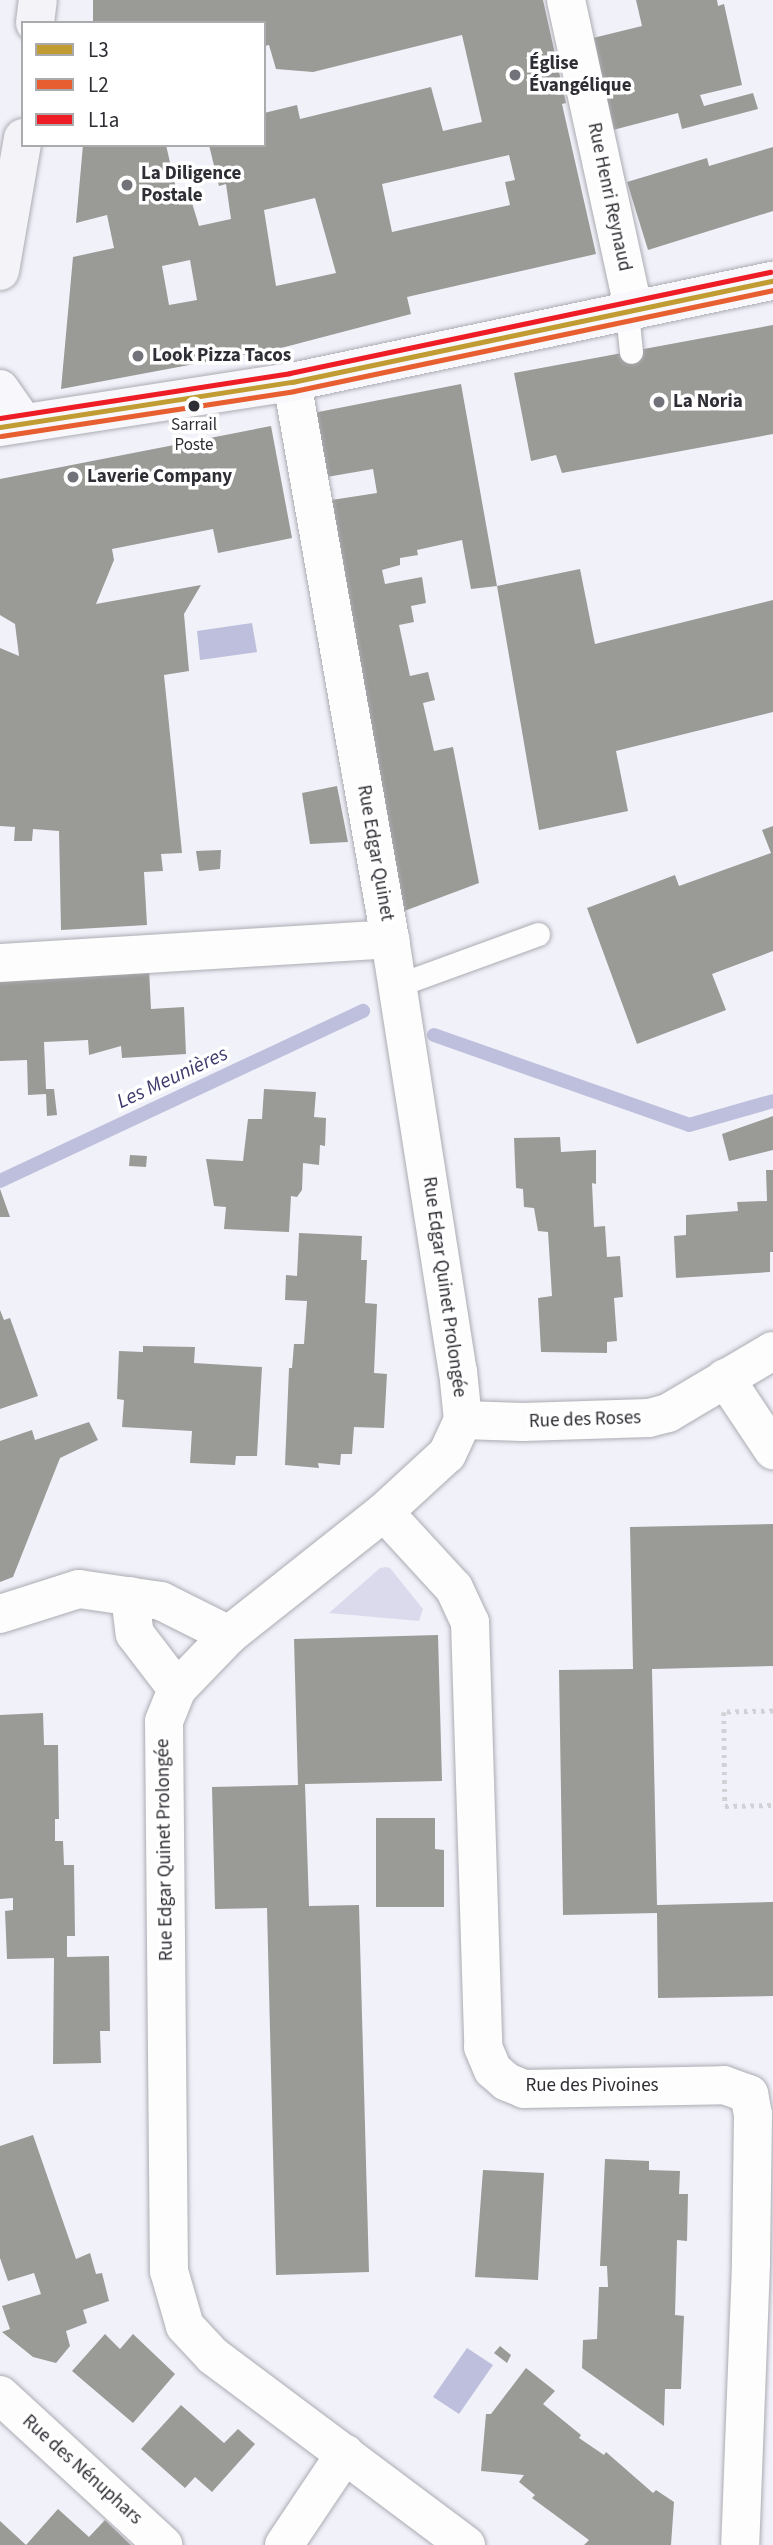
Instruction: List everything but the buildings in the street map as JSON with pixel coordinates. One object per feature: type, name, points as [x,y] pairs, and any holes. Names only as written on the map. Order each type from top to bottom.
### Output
[{"type":"main road","points":[[35,21],[38,0]]},
{"type":"main road","points":[[0,271],[21,147]]},
{"type":"main road","points":[[0,389],[11,425],[292,382],[773,281]]},
{"type":"street","name":"Rue Henri Reynaud","points":[[566,0],[630,311]]},
{"type":"street","name":"Rue Edgar Quinet","points":[[0,962],[390,939],[292,382]]},
{"type":"street","name":"Rue Edgar Quinet Prolongée","points":[[345,2454],[213,2356],[185,2326],[169,2271],[164,1722],[177,1689],[229,1636],[384,1512],[447,1454],[463,1420],[458,1371],[390,939]]},
{"type":"street","name":"Rue des Roses","points":[[463,1420],[523,1422],[649,1418],[668,1413],[773,1351]]},
{"type":"street","points":[[725,1378],[773,1450]]},
{"type":"street","name":"Rue des Pivoines","points":[[384,1512],[454,1588],[470,1622],[483,2047],[493,2070],[507,2082],[524,2089],[724,2085],[749,2094],[753,2114],[762,2264],[740,2545]]},
{"type":"street","points":[[0,1614],[79,1589],[162,1601],[229,1636]]},
{"type":"street","points":[[130,1596],[135,1634],[177,1689]]},
{"type":"street","name":"Rue des Nénuphars","points":[[0,2395],[163,2545]]},
{"type":"street","points":[[284,2545],[345,2454],[466,2545]]},
{"type":"lane","points":[[630,311],[632,352]]},
{"type":"lane","points":[[398,985],[538,934]]},
{"type":"path","points":[[773,1711],[724,1712],[725,1806],[773,1805]]},
{"type":"shaded area","points":[[252,623],[257,652],[200,660],[197,631]]},
{"type":"shaded area","points":[[380,1568],[390,1568],[423,1609],[419,1621],[329,1613]]},
{"type":"shaded area","points":[[467,2348],[493,2365],[459,2414],[433,2397]]},
{"type":"waterway","name":"Les Meunières","points":[[0,1181],[363,1011]]},
{"type":"waterway","name":"Les Meunières","points":[[434,1035],[689,1125],[773,1101]]},
{"type":"transit line","name":"L1a","points":[[0,418],[290,373],[771,272]]},
{"type":"transit line","name":"L3","points":[[0,427],[292,382],[773,281]]},
{"type":"transit line","name":"L2","points":[[1,436],[294,391],[773,290]]},
{"type":"place","name":"Église Évangélique","points":[[515,75]]},
{"type":"place","name":"La Diligence Postale","points":[[127,185]]},
{"type":"place","name":"Look Pizza Tacos","points":[[138,356]]},
{"type":"place","name":"La Noria","points":[[659,402]]},
{"type":"place","name":"Sarrail Poste","points":[[194,406]]},
{"type":"place","name":"Laverie Company","points":[[73,477]]}]
